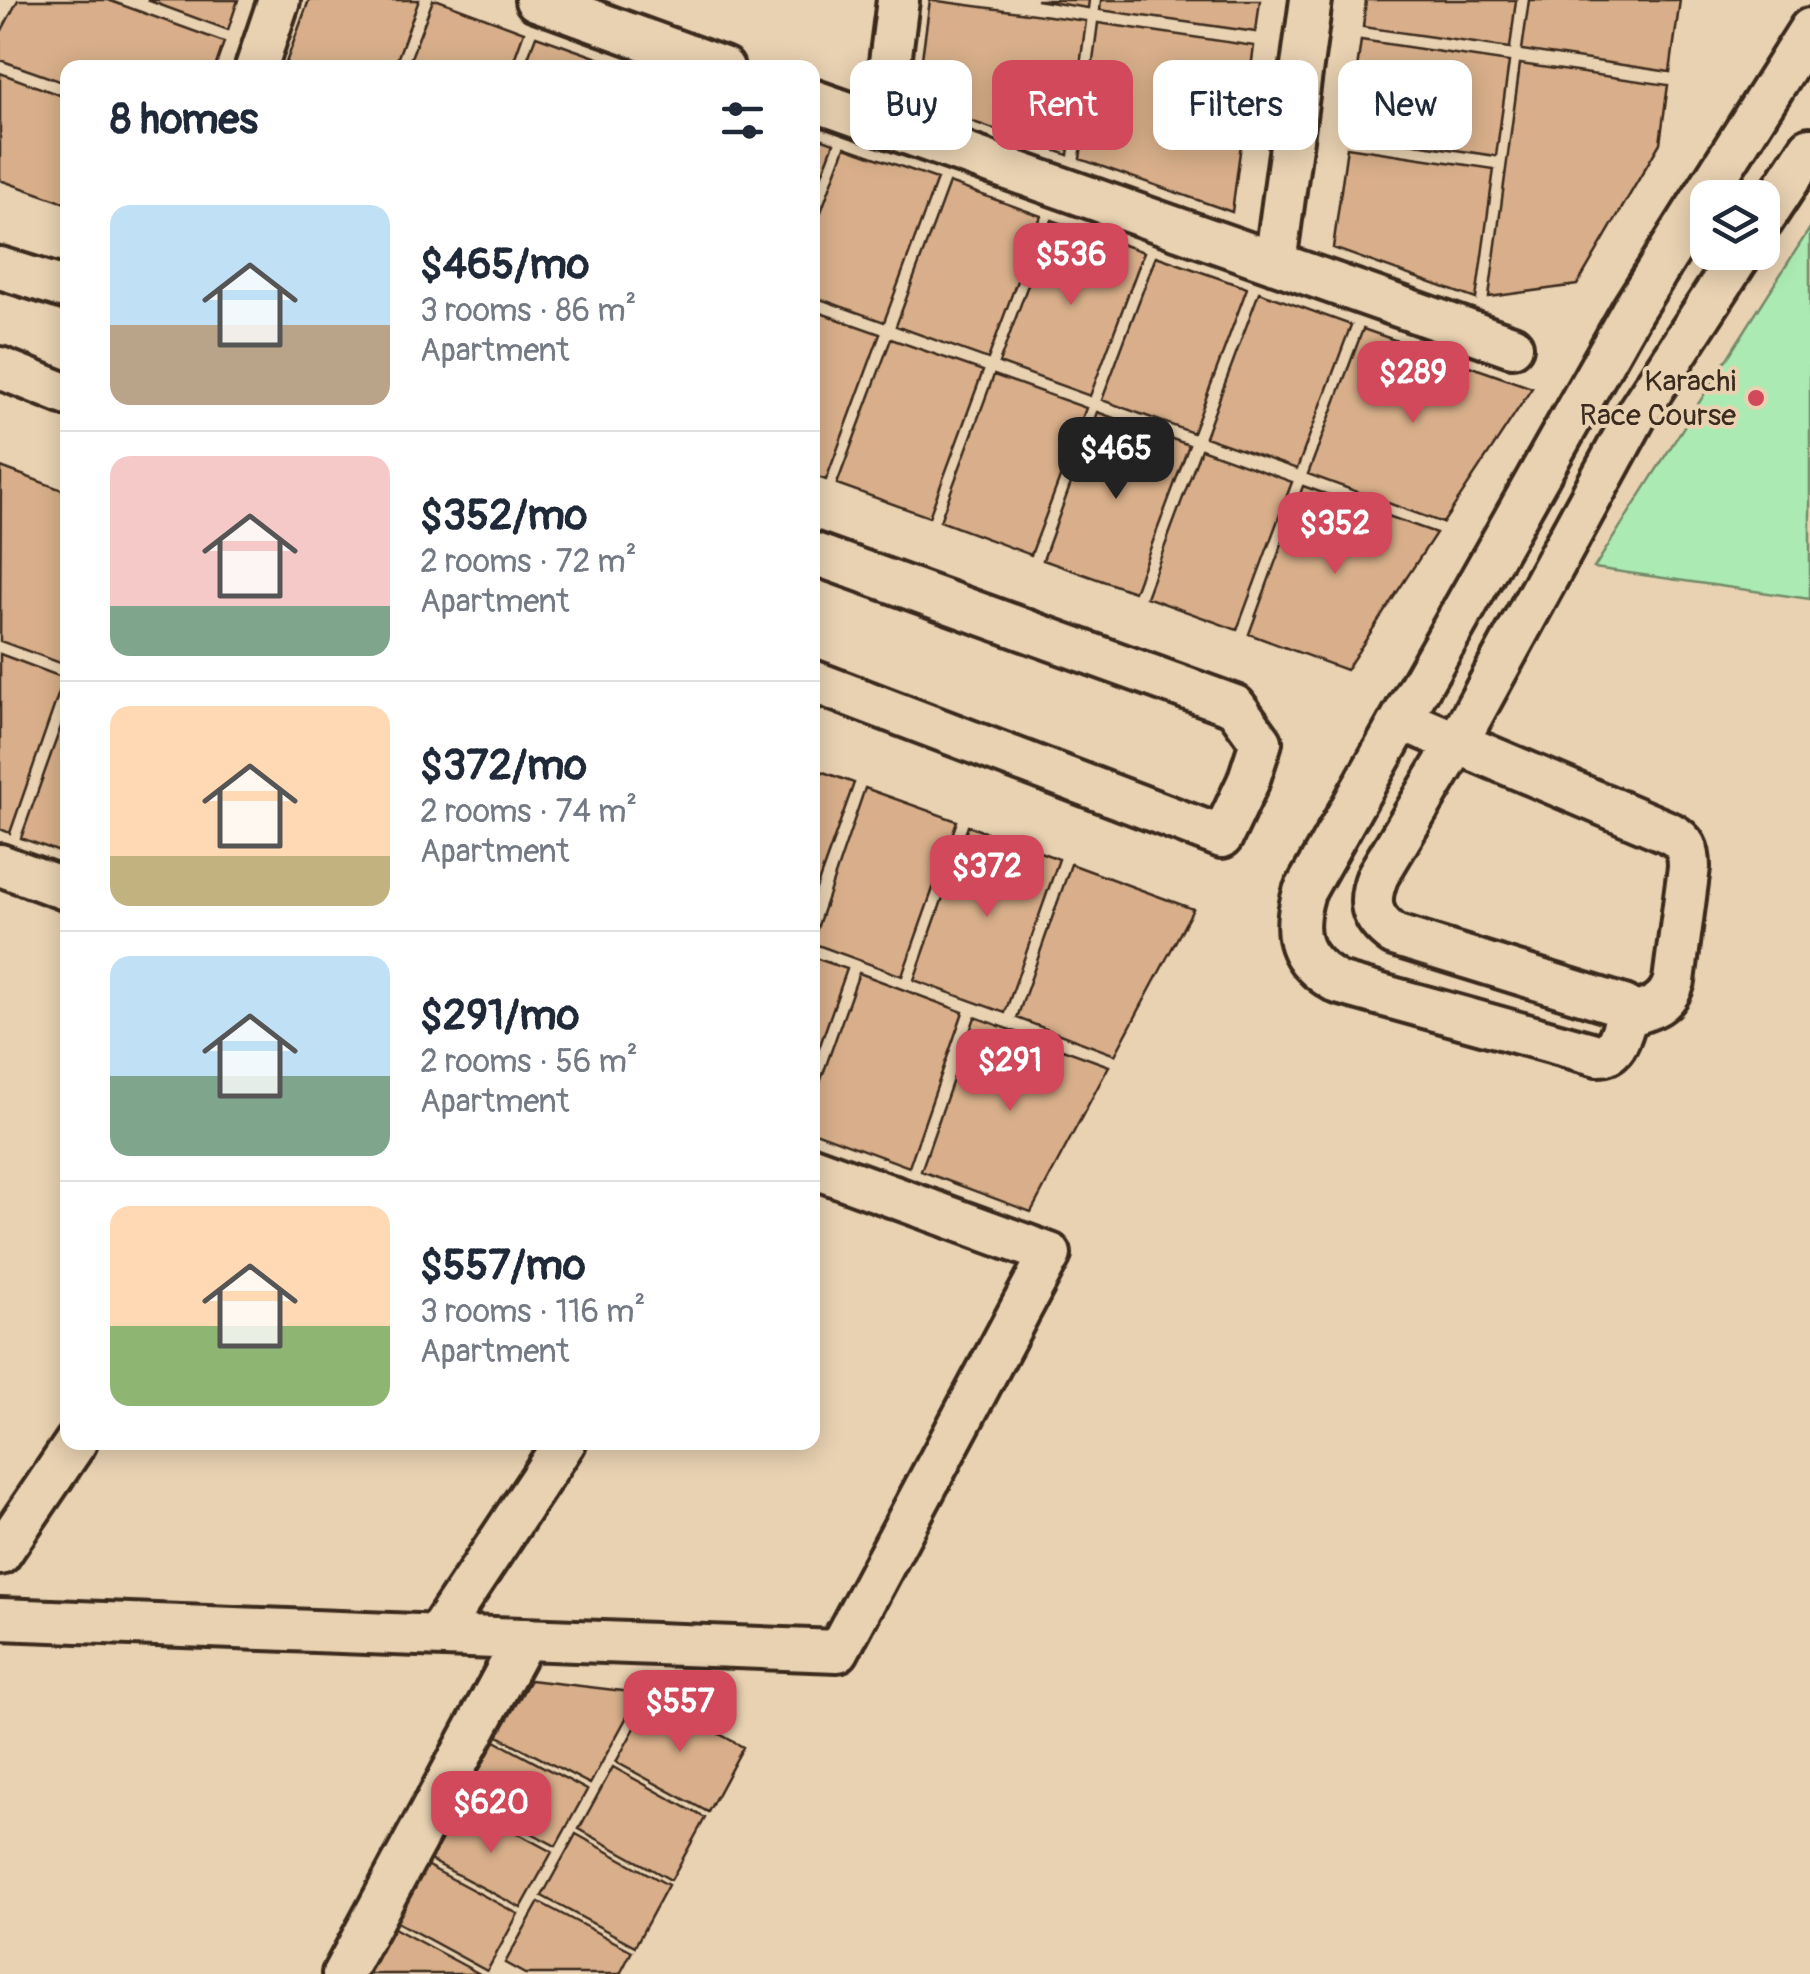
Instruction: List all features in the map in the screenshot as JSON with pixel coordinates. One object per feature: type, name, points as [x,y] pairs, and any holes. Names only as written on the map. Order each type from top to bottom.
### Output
[{"type":"street","points":[[259,60],[279,0]]},
{"type":"street","points":[[536,0],[701,60]]},
{"type":"street","points":[[890,60],[898,0]]},
{"type":"street","points":[[1276,263],[1311,0]]},
{"type":"street","points":[[1730,270],[1636,415],[1372,890],[1375,917],[1394,935],[1618,1003],[1627,1010],[1627,1016],[1614,1050],[1598,1055],[1338,983],[1306,957],[1299,941],[1297,915],[1304,892],[1633,308],[1810,29]]},
{"type":"street","points":[[820,103],[850,114]]},
{"type":"street","points":[[1780,194],[1810,148]]},
{"type":"street","points":[[953,150],[1512,346]]},
{"type":"street","points":[[0,268],[60,287]]},
{"type":"street","points":[[0,368],[60,392]]},
{"type":"street","points":[[820,556],[1235,706],[1261,742],[1248,782],[1222,837],[820,684]]},
{"type":"street","points":[[1403,720],[1670,833],[1685,845],[1689,866],[1670,993],[1653,1009],[1627,1016]]},
{"type":"street","points":[[0,865],[60,887]]},
{"type":"street","points":[[0,1619],[838,1651],[1050,1254],[820,1169]]},
{"type":"street","points":[[0,1554],[71,1450]]},
{"type":"street","points":[[437,1636],[560,1450]]},
{"type":"street","points":[[343,1974],[524,1639]]},
{"type":"green space","name":"Karachi Race Course","points":[[1810,228],[1810,599],[1594,568]]},
{"type":"building","points":[[18,0],[108,0],[224,42],[218,60],[60,60],[60,81],[0,60],[0,34]]},
{"type":"building","points":[[147,0],[238,0],[228,30]]},
{"type":"building","points":[[309,0],[419,0],[397,60],[287,60]]},
{"type":"building","points":[[433,0],[524,32],[514,60],[410,60]]},
{"type":"building","points":[[930,0],[1086,21],[1081,60],[992,60],[992,128],[972,122],[972,60],[922,60]]},
{"type":"building","points":[[1036,0],[1089,0],[1088,8]]},
{"type":"building","points":[[1101,0],[1260,0],[1256,32],[1100,10]]},
{"type":"building","points":[[1366,0],[1516,0],[1510,48],[1363,27]]},
{"type":"building","points":[[1529,0],[1680,0],[1670,72],[1522,50]]},
{"type":"building","points":[[1098,23],[1254,46],[1252,60],[1153,60],[1153,150],[1240,150],[1232,212],[1080,159],[1081,150],[1133,150],[1133,60],[1093,60]]},
{"type":"building","points":[[536,36],[604,60],[527,60]]},
{"type":"building","points":[[1361,40],[1509,62],[1496,156],[1456,150],[1472,150],[1472,60],[1358,60]]},
{"type":"building","points":[[1520,64],[1668,85],[1660,143],[1577,285],[1489,297]]},
{"type":"building","points":[[0,73],[60,95],[60,201],[0,180]]},
{"type":"building","points":[[820,138],[834,143],[820,179]]},
{"type":"building","points":[[845,147],[937,179],[884,322],[820,299],[820,214]]},
{"type":"building","points":[[1347,150],[1494,169],[1476,299],[1333,248]]},
{"type":"building","points":[[949,183],[1041,216],[988,359],[896,326]]},
{"type":"building","points":[[1052,220],[1144,252],[1090,396],[999,363]]},
{"type":"building","points":[[1156,256],[1247,288],[1193,433],[1102,400]]},
{"type":"building","points":[[1259,292],[1351,325],[1297,469],[1205,437]]},
{"type":"building","points":[[820,313],[880,334],[826,480],[820,478]]},
{"type":"building","points":[[1363,329],[1532,388],[1443,523],[1308,474]]},
{"type":"building","points":[[891,339],[983,371],[929,517],[837,484]]},
{"type":"building","points":[[994,375],[1086,408],[1031,555],[940,521]]},
{"type":"building","points":[[1097,412],[1189,445],[1134,592],[1043,560]]},
{"type":"building","points":[[1201,449],[1292,482],[1237,630],[1146,597]]},
{"type":"building","points":[[1,467],[60,489],[60,663],[0,641]]},
{"type":"building","points":[[1303,486],[1436,533],[1346,670],[1249,634]]},
{"type":"building","points":[[0,654],[60,676],[60,689],[10,833],[0,829]]},
{"type":"building","points":[[60,729],[60,852],[21,838]]},
{"type":"building","points":[[820,771],[854,783],[820,878]]},
{"type":"building","points":[[865,788],[957,821],[902,976],[820,946],[820,920]]},
{"type":"building","points":[[968,826],[1059,859],[1005,1013],[914,980]]},
{"type":"building","points":[[1071,864],[1193,909],[1115,1055],[1017,1018]]},
{"type":"building","points":[[820,960],[847,969],[820,1045]]},
{"type":"building","points":[[859,973],[963,1012],[909,1167],[820,1134],[820,1083]]},
{"type":"building","points":[[975,1017],[1109,1066],[1031,1212],[921,1171]]},
{"type":"building","points":[[530,1680],[640,1693],[590,1784],[498,1736]]},
{"type":"building","points":[[652,1697],[743,1747],[708,1812],[616,1762]]},
{"type":"building","points":[[495,1741],[587,1790],[556,1846],[464,1798]]},
{"type":"building","points":[[613,1767],[705,1818],[671,1880],[579,1829]]},
{"type":"building","points":[[461,1803],[552,1852],[521,1908],[430,1860]]},
{"type":"building","points":[[576,1834],[668,1885],[635,1946],[542,1896]]},
{"type":"building","points":[[426,1865],[518,1914],[487,1971],[395,1921]]},
{"type":"building","points":[[539,1902],[632,1951],[620,1974],[525,1974],[505,1963]]},
{"type":"building","points":[[392,1927],[480,1974],[366,1974]]},
{"type":"place","name":"Karachi Race Course","points":[[1756,398]]}]
